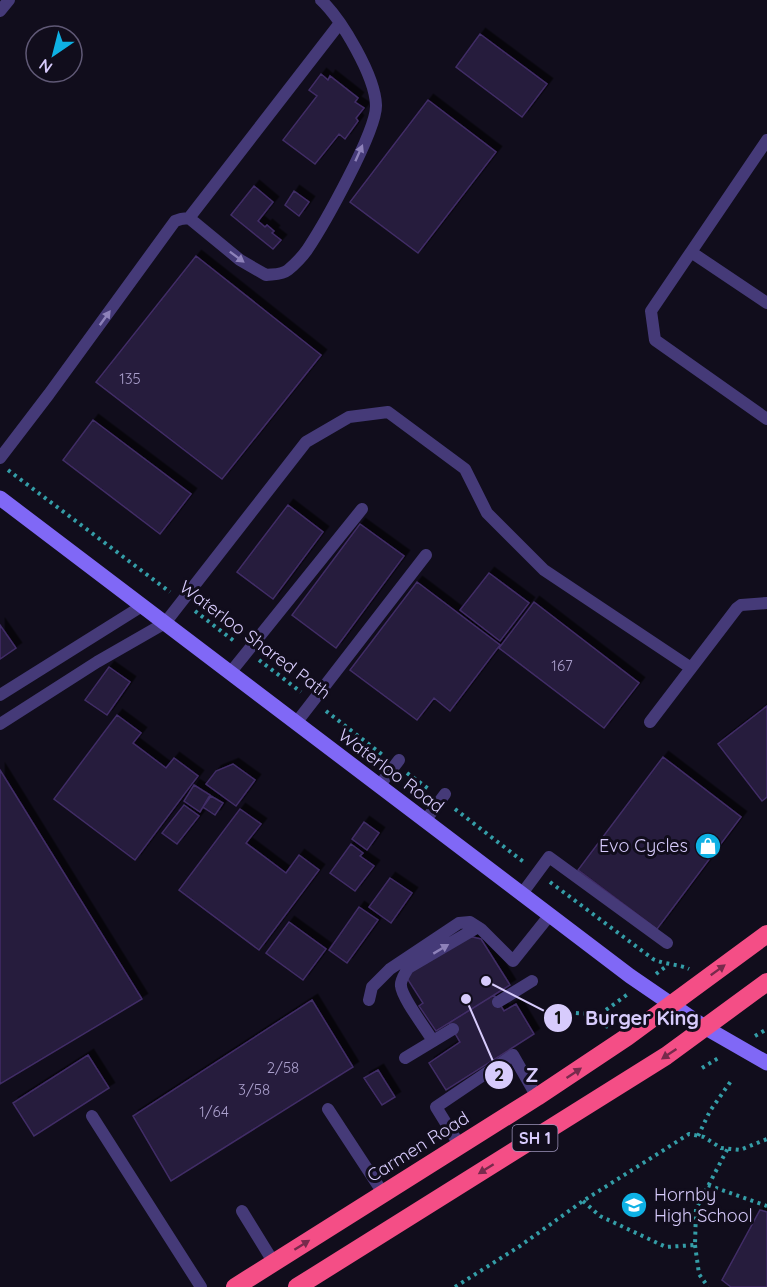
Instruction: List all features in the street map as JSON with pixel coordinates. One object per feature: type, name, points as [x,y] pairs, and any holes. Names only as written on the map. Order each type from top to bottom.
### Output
[{"type":"highway","name":"Carmen Road","points":[[235,1287],[537,1097],[627,1037],[767,934]]},
{"type":"highway","name":"SH 1","points":[[297,1287],[666,1056],[767,982]]},
{"type":"street","name":"Waterloo Road","points":[[0,498],[549,916],[671,1005],[767,1063]]},
{"type":"lane","points":[[0,11],[9,0]]},
{"type":"lane","points":[[189,218],[240,260],[266,275],[286,271],[305,252],[356,162],[376,108],[375,96],[351,40],[321,0]]},
{"type":"lane","points":[[0,458],[175,221],[189,218],[340,23]]},
{"type":"lane","points":[[767,140],[651,311],[655,340],[767,419]]},
{"type":"lane","points":[[691,252],[767,303]]},
{"type":"lane","points":[[0,724],[97,662],[165,623],[306,442],[349,417],[388,412],[465,469],[487,513],[544,570],[691,668]]},
{"type":"lane","points":[[230,673],[362,509]]},
{"type":"lane","points":[[296,723],[426,555]]},
{"type":"lane","points":[[650,722],[739,606],[767,603]]},
{"type":"lane","points":[[0,695],[142,606]]},
{"type":"lane","points":[[379,786],[397,762]]},
{"type":"lane","points":[[425,821],[443,797]]},
{"type":"lane","points":[[521,895],[549,858],[667,943]]},
{"type":"lane","points":[[369,999],[372,987],[390,969],[459,924],[470,922],[478,927],[513,961],[549,916]]},
{"type":"lane","points":[[433,1041],[404,995],[402,980],[408,968],[478,927]]},
{"type":"lane","points":[[498,1002],[532,981]]},
{"type":"lane","points":[[405,1058],[453,1029]]},
{"type":"lane","points":[[460,1146],[436,1107],[513,1055],[537,1097]]},
{"type":"lane","points":[[328,1109],[383,1193]]},
{"type":"lane","points":[[92,1116],[201,1287]]},
{"type":"lane","points":[[242,1211],[274,1263]]},
{"type":"path","name":"Waterloo Shared Path","points":[[17,476],[443,797],[653,960],[668,965],[683,966]]},
{"type":"path","points":[[546,1011],[606,1012],[601,1024]]},
{"type":"path","points":[[698,1136],[710,1111],[731,1081]]},
{"type":"path","points":[[455,1287],[520,1246],[583,1200],[689,1134],[704,1137],[721,1148],[740,1150],[767,1139]]},
{"type":"path","points":[[708,1287],[699,1274],[695,1245],[696,1209],[728,1149]]},
{"type":"path","points":[[708,1185],[767,1206]]},
{"type":"path","points":[[583,1200],[600,1216],[666,1247],[695,1245]]},
{"type":"building","points":[[480,34],[547,84],[522,117],[456,67]]},
{"type":"building","points":[[321,74],[328,80],[330,76],[358,98],[355,102],[364,108],[345,139],[339,134],[315,164],[283,140],[317,96],[309,90]]},
{"type":"building","points":[[428,100],[496,152],[418,253],[350,202]]},
{"type":"building","points":[[254,186],[273,202],[258,221],[265,227],[267,225],[274,231],[272,233],[281,240],[273,249],[231,215]]},
{"type":"building","points":[[294,191],[309,202],[299,216],[285,205]]},
{"type":"building","points":[[196,256],[321,355],[222,479],[96,382]]},
{"type":"building","points":[[93,420],[191,494],[160,534],[63,460]]},
{"type":"building","points":[[288,505],[323,532],[273,599],[237,572]]},
{"type":"building","points":[[360,524],[404,556],[336,648],[292,615]]},
{"type":"building","points":[[489,573],[529,603],[500,641],[460,610]]},
{"type":"building","points":[[417,582],[500,645],[450,711],[434,698],[417,720],[350,670]]},
{"type":"building","points":[[534,602],[639,683],[604,728],[499,648]]},
{"type":"building","points":[[0,625],[16,648],[0,659]]},
{"type":"building","points":[[109,667],[130,682],[107,715],[85,700]]},
{"type":"building","points":[[767,706],[767,797],[762,801],[718,744]]},
{"type":"building","points":[[117,715],[141,733],[133,743],[166,768],[174,758],[198,776],[135,860],[54,799]]},
{"type":"building","points":[[663,757],[741,817],[657,929],[578,870]]},
{"type":"building","points":[[233,764],[255,780],[236,806],[206,784],[216,771]]},
{"type":"building","points":[[0,770],[142,999],[0,1084]]},
{"type":"building","points":[[194,785],[210,795],[200,812],[184,801]]},
{"type":"building","points":[[211,796],[223,803],[215,815],[203,807]]},
{"type":"building","points":[[184,805],[199,816],[177,844],[162,833]]},
{"type":"building","points":[[240,809],[261,824],[246,843],[286,873],[299,855],[319,870],[259,950],[179,890]]},
{"type":"building","points":[[364,822],[379,833],[367,850],[352,839]]},
{"type":"building","points":[[351,844],[363,853],[360,856],[374,866],[355,891],[330,873]]},
{"type":"building","points":[[390,878],[412,893],[391,923],[369,907]]},
{"type":"building","points":[[359,907],[378,920],[347,963],[329,950]]},
{"type":"building","points":[[289,922],[326,949],[303,980],[266,953]]},
{"type":"building","points":[[468,936],[481,939],[510,985],[436,1031],[419,1006],[423,1003],[405,975]]},
{"type":"building","points":[[494,995],[504,1011],[516,1004],[534,1034],[446,1090],[429,1063],[460,1042],[449,1023]]},
{"type":"building","points":[[312,1000],[353,1067],[171,1181],[133,1116]]},
{"type":"building","points":[[88,1055],[109,1088],[34,1136],[13,1103]]},
{"type":"building","points":[[378,1070],[395,1097],[382,1105],[364,1078]]},
{"type":"building","points":[[760,1210],[767,1212],[767,1287],[731,1287],[722,1280]]},
{"type":"place","name":"Evo Cycles","points":[[708,846]]},
{"type":"place","name":"Burger King","points":[[486,981]]},
{"type":"place","name":"Z","points":[[466,999]]},
{"type":"place","name":"Hornby High School","points":[[634,1205]]}]
